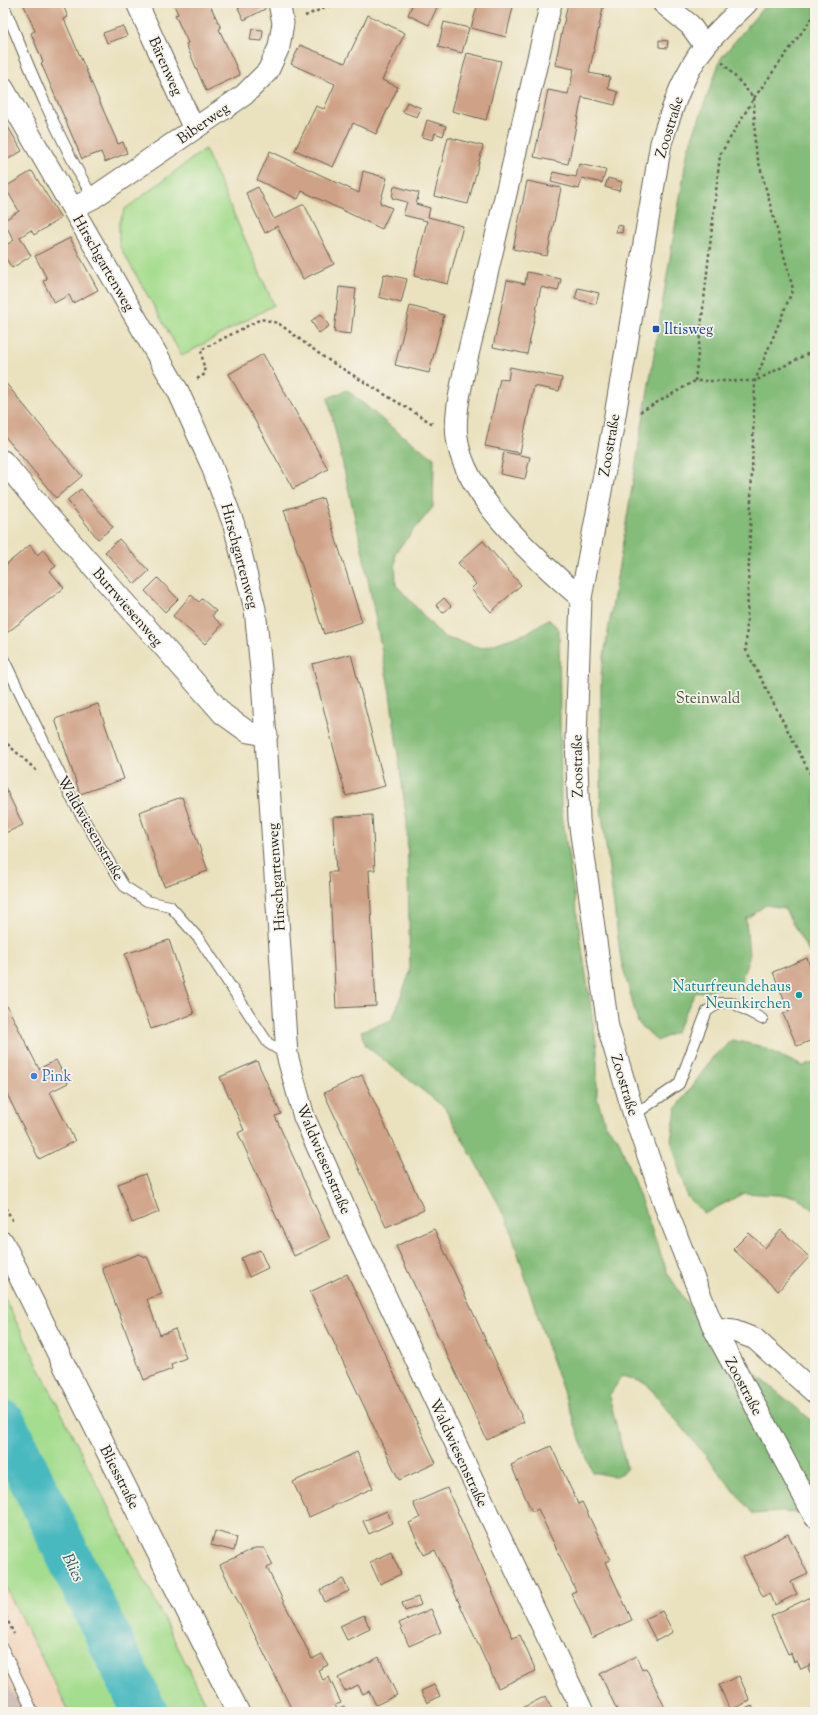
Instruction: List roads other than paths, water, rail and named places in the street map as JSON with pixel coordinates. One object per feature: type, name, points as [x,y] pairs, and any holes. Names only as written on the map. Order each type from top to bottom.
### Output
[{"type":"main road","name":"Bliesstraße","points":[[10,1235],[238,1712]]},
{"type":"street","name":"Bärenweg","points":[[137,3],[194,129]]},
{"type":"street","points":[[551,3],[465,367],[459,402],[457,437],[466,470],[488,505],[544,565],[581,598]]},
{"type":"street","points":[[664,3],[690,25],[705,46]]},
{"type":"street","name":"Zoostraße","points":[[747,3],[705,46],[686,76],[673,105],[661,143],[613,427],[581,598],[576,737],[578,820],[608,1027],[634,1116],[668,1214],[714,1329],[815,1517]]},
{"type":"street","name":"Biberweg","points":[[73,208],[93,198],[244,95],[268,71],[280,47],[281,13]]},
{"type":"street","name":"Hirschgartenweg","points":[[3,88],[178,391],[211,464],[234,526],[255,609],[267,735],[288,1055]]},
{"type":"street","name":"Burrwiesenweg","points":[[3,461],[50,518],[223,714],[248,732],[267,735]]},
{"type":"street","name":"Waldwiesenstraße","points":[[288,1055],[304,1117],[356,1233],[583,1712]]},
{"type":"street","points":[[714,1329],[734,1331],[755,1339],[815,1393]]},
{"type":"lane","name":"Hirschgartenweg","points":[[3,3],[34,81],[75,168],[93,198]]},
{"type":"lane","name":"Waldwiesenstraße","points":[[3,658],[74,803],[124,886],[148,901],[170,906],[200,940],[268,1043],[288,1055]]},
{"type":"lane","points":[[634,1116],[679,1084],[707,1011],[719,1003],[733,1003],[762,1019]]},
{"type":"lane","points":[[3,1649],[33,1712]]},
{"type":"waterway","name":"Blies","points":[[3,1422],[145,1712]]},
{"type":"place","name":"Iltisweg","points":[[656,329]]},
{"type":"place","name":"Naturfreundehaus Neunkirchen","points":[[799,995]]},
{"type":"place","name":"Pink","points":[[34,1076]]},
{"type":"park label","name":"Steinwald","points":[[708,698]]}]
